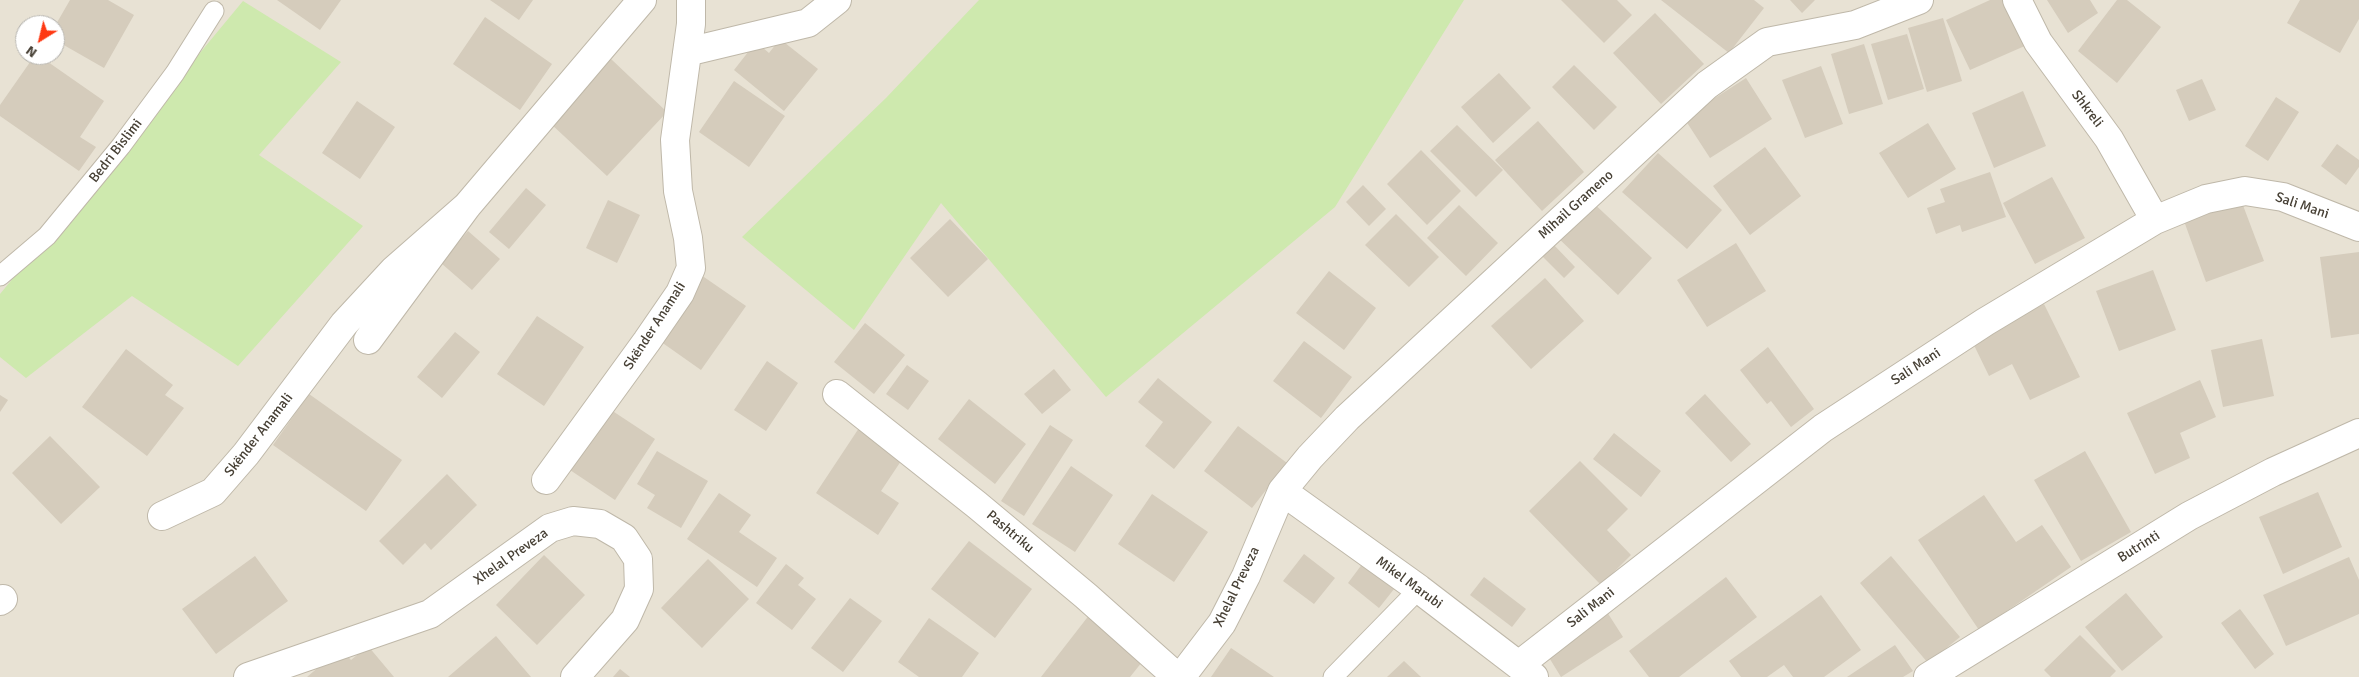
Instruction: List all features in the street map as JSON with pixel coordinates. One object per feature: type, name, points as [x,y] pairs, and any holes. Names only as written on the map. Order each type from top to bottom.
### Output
[{"type":"street","name":"Skënder Anamali","points":[[368,340],[467,206],[642,0]]},
{"type":"street","name":"Skënder Anamali","points":[[546,480],[647,342],[680,292],[691,268],[688,238],[678,191],[675,140],[691,24],[691,0]]},
{"type":"street","points":[[687,52],[808,23],[837,0]]},
{"type":"street","name":"Mihail Grameno","points":[[1282,491],[1310,457],[1348,418],[1707,84],[1767,42],[1855,25],[1920,0]]},
{"type":"street","name":"Shkreli","points":[[2017,0],[2038,42],[2109,140],[2155,220]]},
{"type":"street","name":"Sali Mani","points":[[1527,670],[1823,428],[1985,322],[2155,220],[2206,199],[2245,191],[2283,197],[2359,227]]},
{"type":"street","name":"Skënder Anamali","points":[[162,516],[213,492],[246,454],[344,324],[394,270],[467,206]]},
{"type":"street","name":"Pashtriku","points":[[837,394],[984,511],[1086,596],[1177,677]]},
{"type":"street","name":"Butrinti","points":[[1928,677],[2189,516],[2273,472],[2359,433]]},
{"type":"street","name":"Mikel Marubi","points":[[1282,491],[1527,670]]},
{"type":"street","name":"Xhelal Preveza","points":[[1181,677],[1222,623],[1246,576],[1282,491]]},
{"type":"street","name":"Xhelal Preveza","points":[[248,677],[430,614],[550,528],[574,521],[600,524],[624,538],[638,559],[639,589],[625,620],[574,677]]},
{"type":"lane","name":"Bedri Bislimi","points":[[0,276],[47,236],[121,146],[175,73],[214,11]]},
{"type":"lane","points":[[1333,677],[1419,590]]},
{"type":"shaded area","points":[[0,0],[2359,0],[2359,677],[0,677]]},
{"type":"green space","points":[[979,0],[1464,0],[1335,207],[1106,397],[941,203],[854,330],[742,237],[886,98]]},
{"type":"green space","points":[[243,1],[341,62],[259,155],[363,226],[238,366],[132,296],[26,378],[0,357],[0,294]]},
{"type":"building","points":[[70,0],[108,0],[134,15],[104,68],[65,46],[65,15],[61,15]]},
{"type":"building","points":[[277,0],[341,0],[320,30]]},
{"type":"building","points":[[490,0],[533,0],[519,20]]},
{"type":"building","points":[[1561,0],[1617,0],[1632,15],[1604,43]]},
{"type":"building","points":[[1661,0],[1754,0],[1764,8],[1729,53]]},
{"type":"building","points":[[1790,0],[1815,0],[1802,13]]},
{"type":"building","points":[[1990,0],[2006,0],[2027,45],[1970,70],[1946,20]]},
{"type":"building","points":[[2047,0],[2090,0],[2098,13],[2068,33]]},
{"type":"building","points":[[2117,0],[2127,0],[2161,27],[2117,83],[2078,51]]},
{"type":"building","points":[[2300,0],[2359,0],[2359,19],[2340,53],[2287,23]]},
{"type":"building","points":[[1655,13],[1704,64],[1661,104],[1613,53]]},
{"type":"building","points":[[485,17],[552,64],[520,110],[453,64]]},
{"type":"building","points":[[1943,18],[1962,81],[1927,92],[1908,28]]},
{"type":"building","points":[[1907,34],[1924,89],[1888,100],[1871,44]]},
{"type":"building","points":[[780,39],[818,69],[784,111],[734,70],[756,42],[769,53]]},
{"type":"building","points":[[1864,44],[1883,104],[1849,114],[1831,54]]},
{"type":"building","points":[[611,59],[667,112],[607,176],[550,123]]},
{"type":"building","points":[[28,65],[52,65],[104,101],[80,137],[96,147],[79,171],[0,116],[0,105]]},
{"type":"building","points":[[1574,65],[1617,107],[1594,130],[1552,87]]},
{"type":"building","points":[[1821,66],[1843,124],[1805,138],[1782,80]]},
{"type":"building","points":[[1499,73],[1531,108],[1493,143],[1461,107]]},
{"type":"building","points":[[1746,78],[1772,119],[1710,158],[1684,118]]},
{"type":"building","points":[[2202,79],[2216,110],[2189,121],[2176,90]]},
{"type":"building","points":[[734,81],[785,116],[749,167],[699,132]]},
{"type":"building","points":[[2023,91],[2046,146],[1994,168],[1972,113]]},
{"type":"building","points":[[2276,97],[2299,112],[2268,161],[2245,146]]},
{"type":"building","points":[[357,101],[395,127],[360,179],[322,153]]},
{"type":"building","points":[[1538,121],[1584,172],[1542,211],[1495,160]]},
{"type":"building","points":[[1928,123],[1956,169],[1908,198],[1879,153]]},
{"type":"building","points":[[1457,125],[1503,170],[1476,197],[1430,151]]},
{"type":"building","points":[[2337,144],[2359,160],[2359,167],[2346,185],[2321,166]]},
{"type":"building","points":[[1765,147],[1801,196],[1750,235],[1713,186]]},
{"type":"building","points":[[1421,150],[1461,191],[1427,225],[1387,184]]},
{"type":"building","points":[[1658,153],[1722,210],[1687,249],[1622,192]]},
{"type":"building","points":[[1990,172],[2006,217],[1962,232],[1960,225],[1936,234],[1927,208],[1945,202],[1940,189]]},
{"type":"building","points":[[2052,177],[2085,238],[2035,264],[2003,203]]},
{"type":"building","points":[[1363,185],[1386,209],[1369,226],[1346,202]]},
{"type":"building","points":[[526,188],[546,205],[509,249],[489,232]]},
{"type":"building","points":[[1589,199],[1652,258],[1618,295],[1555,235]]},
{"type":"building","points":[[608,200],[640,215],[617,263],[586,248]]},
{"type":"building","points":[[2241,200],[2264,261],[2206,282],[2184,221]]},
{"type":"building","points":[[1459,205],[1498,243],[1466,276],[1427,238]]},
{"type":"building","points":[[1396,214],[1439,257],[1409,287],[1365,245]]},
{"type":"building","points":[[950,219],[988,259],[948,297],[910,258]]},
{"type":"building","points":[[468,231],[500,259],[472,290],[441,263]]},
{"type":"building","points":[[1736,243],[1766,291],[1707,327],[1677,280]]},
{"type":"building","points":[[1553,244],[1575,267],[1564,278],[1541,255]]},
{"type":"building","points":[[2359,252],[2359,334],[2331,338],[2320,257]]},
{"type":"building","points":[[2153,270],[2176,330],[2119,351],[2096,291]]},
{"type":"building","points":[[1329,271],[1376,308],[1344,350],[1296,313]]},
{"type":"building","points":[[701,275],[746,306],[701,370],[657,339]]},
{"type":"building","points":[[1545,278],[1584,321],[1531,369],[1491,326]]},
{"type":"building","points":[[2044,304],[2080,377],[2030,400],[2012,364],[1989,376],[1971,339]]},
{"type":"building","points":[[537,316],[584,347],[544,406],[497,374]]},
{"type":"building","points":[[865,323],[905,355],[874,394],[834,362]]},
{"type":"building","points":[[455,332],[480,352],[442,398],[417,377]]},
{"type":"building","points":[[2262,339],[2274,396],[2223,407],[2211,350]]},
{"type":"building","points":[[1304,341],[1352,377],[1321,418],[1273,381]]},
{"type":"building","points":[[1768,347],[1814,409],[1791,427],[1771,401],[1767,404],[1740,370]]},
{"type":"building","points":[[126,349],[173,385],[165,395],[184,408],[147,456],[82,407]]},
{"type":"building","points":[[767,361],[798,383],[766,431],[734,410]]},
{"type":"building","points":[[907,365],[929,381],[908,410],[886,394]]},
{"type":"building","points":[[1054,369],[1071,390],[1042,414],[1024,394]]},
{"type":"building","points":[[1158,378],[1212,422],[1174,469],[1145,446],[1163,422],[1138,402]]},
{"type":"building","points":[[2200,380],[2216,417],[2180,433],[2190,458],[2155,474],[2127,413]]},
{"type":"building","points":[[309,394],[402,460],[366,511],[273,445]]},
{"type":"building","points":[[1705,394],[1751,444],[1731,462],[1685,413]]},
{"type":"building","points":[[0,395],[8,400],[0,412]]},
{"type":"building","points":[[969,399],[1026,444],[995,484],[938,439]]},
{"type":"building","points":[[608,408],[655,439],[615,500],[567,468]]},
{"type":"building","points":[[861,425],[905,455],[881,491],[899,503],[878,535],[816,493]]},
{"type":"building","points":[[1050,425],[1073,440],[1024,516],[1001,501]]},
{"type":"building","points":[[1238,426],[1287,463],[1252,508],[1204,471]]},
{"type":"building","points":[[1614,433],[1661,471],[1641,497],[1593,459]]},
{"type":"building","points":[[50,436],[100,487],[61,524],[12,473]]},
{"type":"building","points":[[657,451],[708,481],[681,528],[647,508],[655,495],[637,484]]},
{"type":"building","points":[[2085,451],[2131,532],[2081,561],[2034,480]]},
{"type":"building","points":[[1580,461],[1628,509],[1607,530],[1631,555],[1601,585],[1529,511]]},
{"type":"building","points":[[1071,466],[1113,495],[1075,552],[1032,524]]},
{"type":"building","points":[[447,474],[477,505],[431,550],[425,543],[403,565],[379,541]]},
{"type":"building","points":[[2318,492],[2342,547],[2283,574],[2259,517]]},
{"type":"building","points":[[719,493],[751,515],[739,532],[777,558],[757,587],[687,539]]},
{"type":"building","points":[[1152,494],[1208,532],[1174,582],[1118,544]]},
{"type":"building","points":[[1984,495],[2016,542],[2042,525],[2071,567],[1979,630],[1918,540]]},
{"type":"building","points":[[969,541],[1032,589],[995,638],[931,589]]},
{"type":"building","points":[[1304,554],[1335,578],[1314,604],[1283,581]]},
{"type":"building","points":[[544,555],[585,595],[537,645],[496,605]]},
{"type":"building","points":[[255,556],[288,601],[216,654],[182,609]]},
{"type":"building","points":[[1891,556],[1960,637],[1928,663],[1860,583]]},
{"type":"building","points":[[2349,557],[2359,580],[2359,614],[2286,646],[2263,595]]},
{"type":"building","points":[[708,559],[749,599],[702,648],[661,608]]},
{"type":"building","points":[[1366,559],[1398,584],[1379,608],[1348,583]]},
{"type":"building","points":[[786,564],[804,578],[798,585],[816,599],[792,630],[756,603]]},
{"type":"building","points":[[1484,577],[1526,609],[1512,627],[1470,595]]},
{"type":"building","points":[[1726,577],[1757,617],[1679,677],[1649,677],[1629,651]]},
{"type":"building","points":[[2126,593],[2163,637],[2122,671],[2085,627]]},
{"type":"building","points":[[1821,595],[1861,650],[1824,677],[1793,677],[1784,665],[1767,677],[1741,677],[1729,661]]},
{"type":"building","points":[[850,598],[882,621],[843,672],[811,648]]},
{"type":"building","points":[[2240,609],[2274,654],[2255,669],[2221,623]]},
{"type":"building","points":[[1607,612],[1623,637],[1561,677],[1545,651]]},
{"type":"building","points":[[1090,614],[1146,657],[1130,677],[1041,677]]},
{"type":"building","points":[[929,618],[979,653],[962,677],[919,677],[898,662]]},
{"type":"building","points":[[2080,635],[2116,671],[2110,677],[2051,677],[2044,670]]},
{"type":"building","points":[[496,636],[531,677],[448,677]]},
{"type":"building","points":[[1895,645],[1913,671],[1903,677],[1847,677]]},
{"type":"building","points":[[368,646],[394,677],[307,677],[341,648],[351,660]]},
{"type":"building","points":[[1231,648],[1274,677],[1211,677]]},
{"type":"building","points":[[1404,661],[1421,677],[1387,677]]},
{"type":"building","points":[[620,669],[630,677],[613,677]]}]
